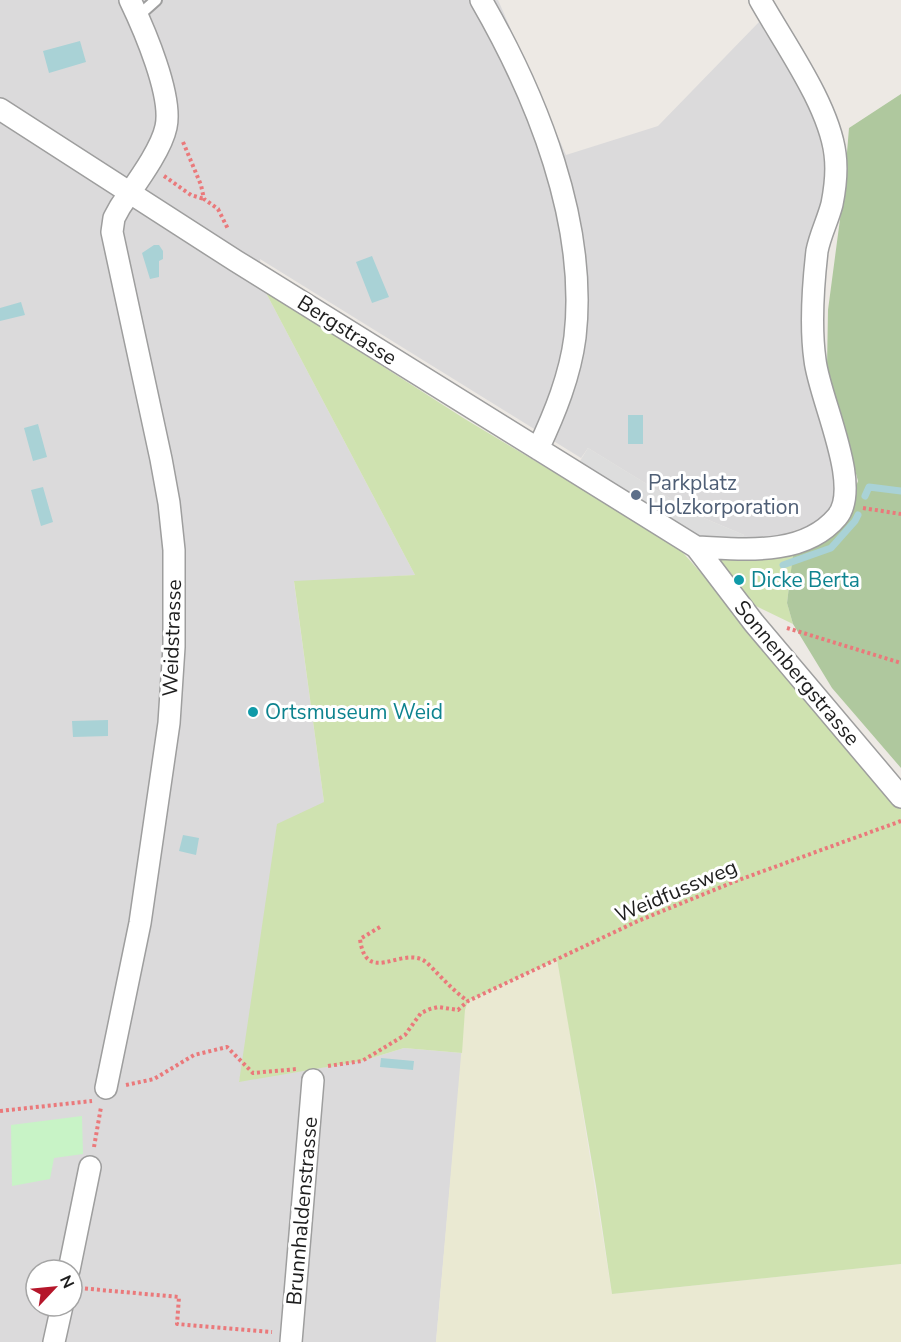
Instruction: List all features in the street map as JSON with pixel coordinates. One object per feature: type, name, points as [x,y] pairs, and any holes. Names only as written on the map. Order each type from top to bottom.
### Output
[{"type":"street","points":[[481,0],[505,42],[537,118],[570,228],[577,297],[575,338],[566,380],[555,413],[538,449]]},
{"type":"street","points":[[696,547],[760,550],[789,545],[821,532],[838,516],[846,493],[845,475],[814,359],[813,315],[818,249],[832,203],[835,155],[828,125],[760,0]]},
{"type":"street","points":[[134,8],[161,82],[167,112]]},
{"type":"street","name":"Bergstrasse","points":[[0,110],[696,547]]},
{"type":"street","name":"Weidstrasse","points":[[104,1094],[140,923],[169,723],[174,647],[174,550],[169,503],[112,232],[114,218],[161,144],[167,112]]},
{"type":"street","name":"Sonnenbergstrasse","points":[[696,547],[753,623],[901,797]]},
{"type":"street","name":"Brunnhaldenstrasse","points":[[282,1337],[313,1080]]},
{"type":"street","points":[[71,1258],[90,1167]]},
{"type":"street","points":[[54,1342],[59,1318]]},
{"type":"lane","points":[[134,8],[156,0]]},
{"type":"path","points":[[167,112],[179,131],[201,185],[204,199]]},
{"type":"path","points":[[147,164],[191,195],[204,199],[218,209]]},
{"type":"path","points":[[843,505],[901,514]]},
{"type":"path","points":[[753,623],[784,627],[901,663]]},
{"type":"path","name":"Weidfussweg","points":[[362,1061],[405,1035],[422,1013],[430,1008],[458,1010],[468,1001],[638,921],[736,881],[901,820]]},
{"type":"path","points":[[380,927],[360,939],[361,950],[369,960],[378,964],[404,957],[424,960],[468,1001]]},
{"type":"path","points":[[139,1082],[154,1079],[195,1055],[227,1047],[253,1073]]},
{"type":"path","points":[[0,1111],[104,1094],[90,1167]]},
{"type":"path","points":[[84,1289],[179,1297],[177,1324],[282,1337]]},
{"type":"shaded area","points":[[0,0],[498,0],[566,155],[658,126],[759,22],[797,79],[816,118],[829,188],[817,234],[828,432],[837,498],[827,513],[814,524],[775,537],[740,541],[744,535],[699,516],[588,448],[581,458],[260,259],[265,291],[415,575],[294,582],[324,802],[239,1081],[362,1061],[404,1048],[462,1053],[436,1342],[0,1342]]},
{"type":"shaded area","name":"Parkplatz Holzkorporation","points":[[588,448],[699,516],[744,535],[740,541],[696,547],[572,474]]},
{"type":"green space","points":[[901,94],[901,768],[832,688],[793,624],[787,603],[793,554],[843,521],[858,481],[827,367],[828,310],[844,189],[849,128]]},
{"type":"green space","points":[[265,291],[465,419],[677,546],[901,805],[901,1264],[612,1294],[557,959],[468,1001],[465,1010],[462,1053],[404,1048],[362,1061],[239,1082],[277,824],[324,802],[294,581],[415,575]]},
{"type":"green space","points":[[793,554],[787,603],[793,624],[756,606],[717,565],[721,560],[765,559]]},
{"type":"green space","points":[[558,959],[612,1294],[901,1264],[901,1342],[436,1342],[465,1010],[468,1001]]},
{"type":"green space","points":[[82,1116],[83,1154],[54,1158],[50,1179],[12,1186],[11,1125]]},
{"type":"water","points":[[80,41],[86,62],[49,73],[43,51]]},
{"type":"water","points":[[154,245],[159,245],[163,251],[163,259],[159,261],[159,277],[150,279],[142,253]]},
{"type":"water","points":[[372,256],[389,297],[372,303],[356,262]]},
{"type":"water","points":[[21,302],[25,315],[0,321],[0,308]]},
{"type":"water","points":[[628,415],[643,415],[643,444],[628,444]]},
{"type":"water","points":[[38,424],[47,457],[33,461],[24,428]]},
{"type":"water","points":[[43,487],[53,522],[41,526],[31,490]]},
{"type":"water","points":[[108,720],[108,736],[73,737],[72,721]]},
{"type":"water","points":[[183,835],[199,838],[196,855],[179,851]]},
{"type":"water","points":[[381,1058],[414,1061],[413,1070],[380,1067]]},
{"type":"waterway","points":[[865,496],[869,487],[901,491]]},
{"type":"waterway","points":[[783,565],[831,548],[858,515]]},
{"type":"place","name":"Parkplatz Holzkorporation","points":[[636,495]]},
{"type":"place","name":"Dicke Berta","points":[[739,580]]},
{"type":"place","name":"Ortsmuseum Weid","points":[[253,712]]}]
